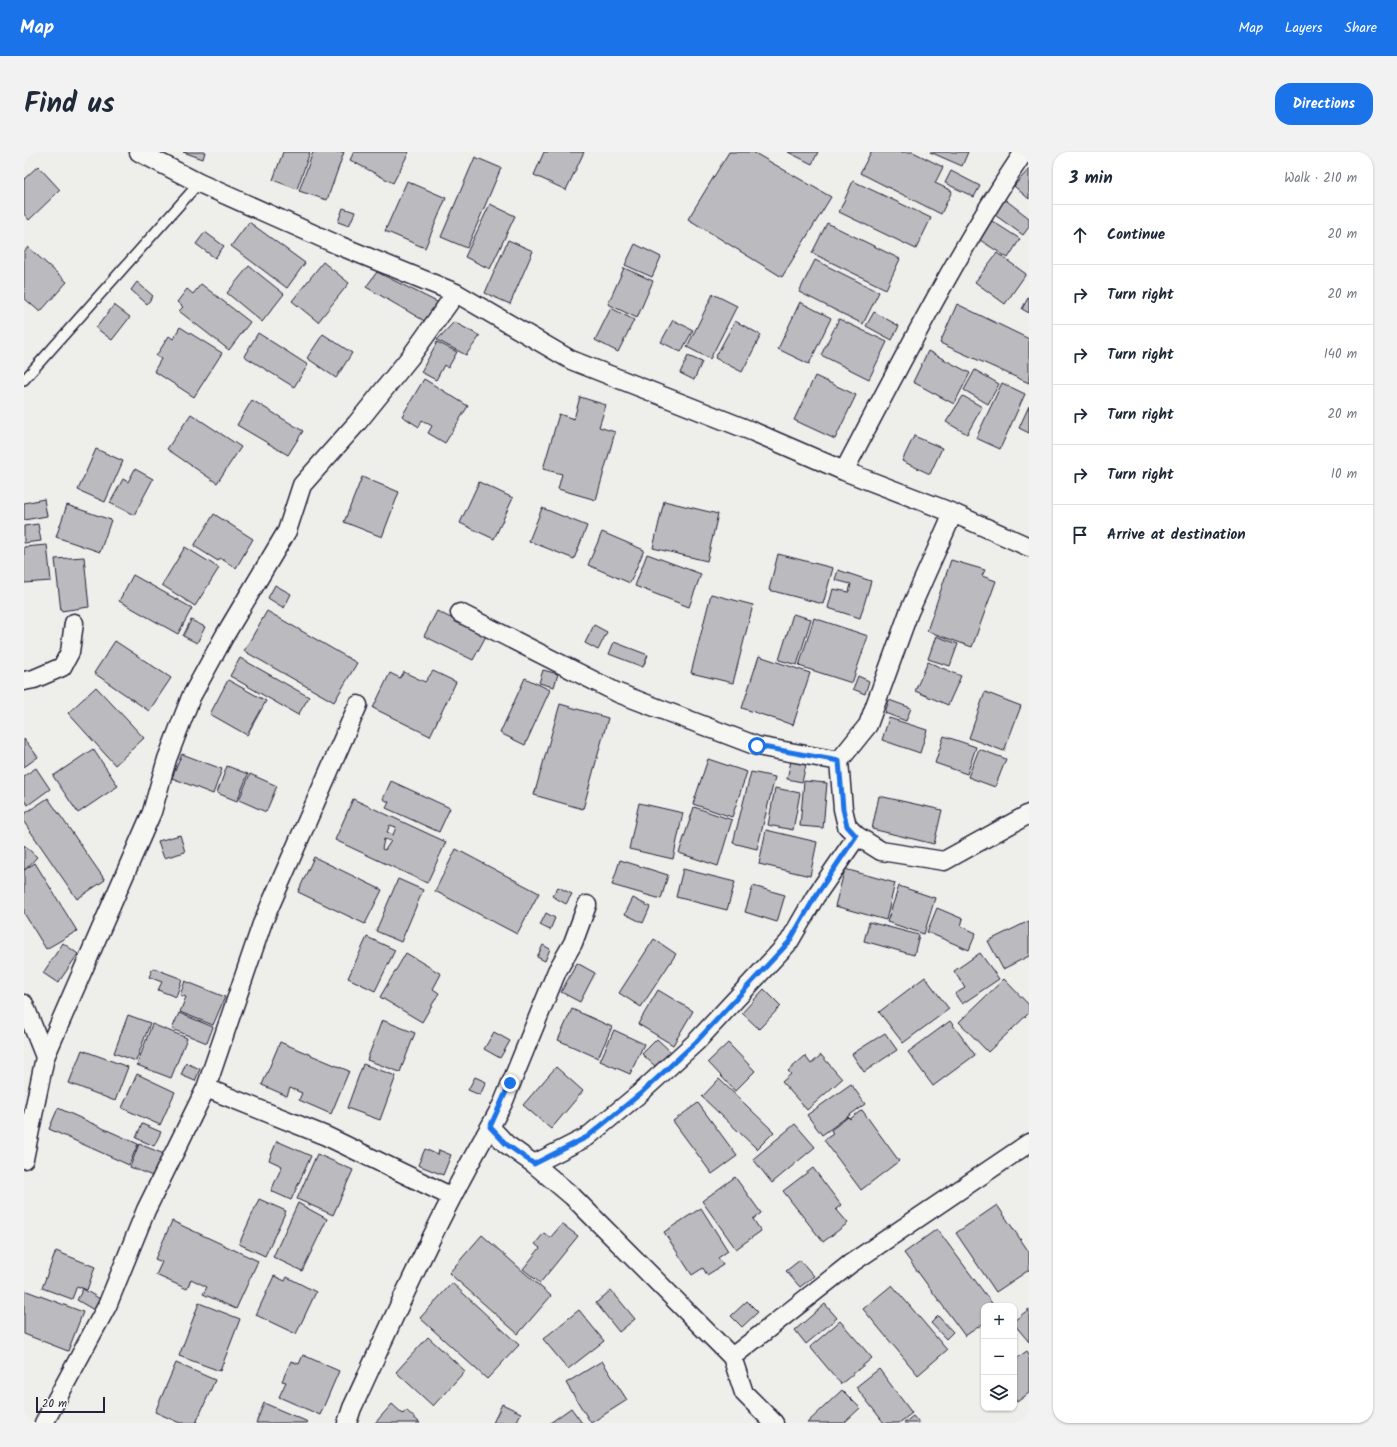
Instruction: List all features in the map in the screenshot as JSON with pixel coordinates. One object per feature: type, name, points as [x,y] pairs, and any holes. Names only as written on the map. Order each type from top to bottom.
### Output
[{"type":"street","points":[[139,152],[199,183],[338,245],[456,293],[571,360],[754,432],[844,471],[954,513],[1029,547]]},
{"type":"street","points":[[844,471],[910,346],[972,236],[1024,152]]},
{"type":"street","points":[[24,1160],[45,1057],[152,812],[167,759],[191,697],[224,635],[287,531],[302,485],[357,423],[411,356],[456,293]]},
{"type":"street","points":[[954,513],[909,612],[868,725],[839,761],[844,814],[847,826],[856,836],[881,852],[944,861],[1029,814]]},
{"type":"street","points":[[460,613],[618,693],[757,746],[839,761]]},
{"type":"street","points":[[24,681],[34,679],[62,667],[70,652],[74,623]]},
{"type":"street","points":[[44,1423],[107,1306],[146,1210],[206,1088],[262,924],[358,705]]},
{"type":"street","points":[[534,1164],[587,1137],[640,1094],[696,1042],[789,942],[815,897],[856,836]]},
{"type":"street","points":[[347,1423],[352,1408],[452,1197],[503,1102],[557,971],[573,943],[587,905]]},
{"type":"street","points":[[24,1004],[45,1057]]},
{"type":"street","points":[[206,1088],[326,1136],[452,1197]]},
{"type":"street","points":[[490,1127],[506,1144],[534,1164],[572,1196],[732,1357],[744,1393],[774,1423]]},
{"type":"street","points":[[732,1357],[850,1264],[1029,1142]]},
{"type":"lane","points":[[24,380],[199,183]]},
{"type":"building","points":[[183,152],[205,152],[203,159]]},
{"type":"building","points":[[283,152],[310,152],[297,189],[273,180]]},
{"type":"building","points":[[313,152],[344,152],[327,200],[299,191]]},
{"type":"building","points":[[354,152],[409,152],[393,183],[350,160]]},
{"type":"building","points":[[544,152],[584,152],[566,190],[534,175]]},
{"type":"building","points":[[729,152],[753,152],[831,197],[782,277],[688,219]]},
{"type":"building","points":[[788,152],[818,152],[812,164]]},
{"type":"building","points":[[871,152],[913,152],[943,167],[935,183],[952,191],[941,214],[860,173]]},
{"type":"building","points":[[930,152],[968,152],[962,166]]},
{"type":"building","points":[[475,157],[501,168],[467,248],[441,237]]},
{"type":"building","points":[[38,166],[60,190],[29,220],[24,214],[24,179]]},
{"type":"building","points":[[1029,169],[1029,199],[1014,186]]},
{"type":"building","points":[[951,171],[980,186],[974,197],[945,183]]},
{"type":"building","points":[[407,181],[446,198],[425,248],[385,231]]},
{"type":"building","points":[[853,181],[931,218],[916,249],[839,212]]},
{"type":"building","points":[[1003,198],[1029,218],[1029,227],[1023,235],[992,213]]},
{"type":"building","points":[[490,204],[515,216],[490,269],[465,257]]},
{"type":"building","points":[[343,208],[355,212],[349,226],[338,222]]},
{"type":"building","points":[[992,221],[1020,239],[1008,258],[980,240]]},
{"type":"building","points":[[249,222],[305,263],[287,288],[231,246]]},
{"type":"building","points":[[827,223],[900,259],[886,289],[812,253]]},
{"type":"building","points":[[205,232],[224,246],[215,258],[196,244]]},
{"type":"building","points":[[508,240],[533,251],[510,304],[485,293]]},
{"type":"building","points":[[635,244],[661,257],[652,277],[625,265]]},
{"type":"building","points":[[28,247],[67,282],[40,312],[24,298],[24,252]]},
{"type":"building","points":[[997,253],[1026,274],[1005,304],[975,282]]},
{"type":"building","points":[[815,260],[879,292],[863,324],[799,292]]},
{"type":"building","points":[[323,262],[349,283],[318,322],[292,301]]},
{"type":"building","points":[[249,266],[284,294],[262,322],[227,293]]},
{"type":"building","points":[[624,268],[653,281],[637,318],[608,304]]},
{"type":"building","points":[[377,272],[439,303],[428,323],[366,287]]},
{"type":"building","points":[[137,282],[153,296],[147,304],[131,290]]},
{"type":"building","points":[[201,284],[250,322],[229,350],[179,311],[183,307],[177,302],[187,289],[193,294]]},
{"type":"building","points":[[713,294],[737,306],[710,359],[687,347]]},
{"type":"building","points":[[1029,296],[1029,313],[1022,309]]},
{"type":"building","points":[[800,302],[831,318],[809,364],[778,349]]},
{"type":"building","points":[[957,304],[1029,339],[1029,383],[940,343]]},
{"type":"building","points":[[114,305],[130,317],[112,340],[96,328]]},
{"type":"building","points":[[611,308],[634,320],[618,352],[595,340]]},
{"type":"building","points":[[874,312],[899,326],[892,340],[866,326]]},
{"type":"building","points":[[839,319],[887,342],[869,379],[821,355]]},
{"type":"building","points":[[673,320],[693,330],[681,352],[661,342]]},
{"type":"building","points":[[735,321],[761,335],[742,372],[715,358]]},
{"type":"building","points":[[454,322],[480,336],[466,355],[437,340]]},
{"type":"building","points":[[180,327],[222,353],[194,397],[154,371],[161,359],[156,356],[169,336],[173,339]]},
{"type":"building","points":[[258,333],[308,365],[294,387],[244,356]]},
{"type":"building","points":[[323,334],[352,353],[336,378],[307,358]]},
{"type":"building","points":[[437,342],[457,352],[448,368],[444,365],[436,380],[421,372]]},
{"type":"building","points":[[928,351],[970,373],[954,404],[913,382]]},
{"type":"building","points":[[688,356],[702,362],[694,380],[680,373]]},
{"type":"building","points":[[975,370],[999,384],[988,404],[964,390]]},
{"type":"building","points":[[815,376],[856,395],[835,439],[794,420]]},
{"type":"building","points":[[424,379],[468,406],[445,443],[428,433],[432,426],[422,420],[419,427],[402,416]]},
{"type":"building","points":[[1002,383],[1025,394],[1000,449],[976,438]]},
{"type":"building","points":[[963,396],[982,407],[967,434],[946,422]]},
{"type":"building","points":[[580,397],[606,405],[599,427],[615,432],[596,500],[558,489],[562,474],[543,469],[559,414],[574,419]]},
{"type":"building","points":[[252,400],[303,431],[288,455],[237,425]]},
{"type":"building","points":[[1029,406],[1029,433],[1019,428]]},
{"type":"building","points":[[191,414],[241,447],[217,483],[167,449]]},
{"type":"building","points":[[914,436],[942,448],[930,474],[902,461]]},
{"type":"building","points":[[96,449],[123,461],[105,502],[78,490]]},
{"type":"building","points":[[135,469],[153,479],[134,515],[110,503],[123,479],[128,482]]},
{"type":"building","points":[[362,477],[399,492],[382,537],[344,522]]},
{"type":"building","points":[[479,482],[513,498],[494,539],[460,523]]},
{"type":"building","points":[[44,499],[47,516],[24,520],[24,503]]},
{"type":"building","points":[[664,501],[718,514],[707,561],[653,548]]},
{"type":"building","points":[[67,505],[111,520],[100,552],[56,537]]},
{"type":"building","points":[[542,508],[587,526],[574,559],[529,541]]},
{"type":"building","points":[[214,514],[253,539],[236,568],[220,558],[218,561],[194,546]]},
{"type":"building","points":[[38,524],[41,541],[24,543],[24,526]]},
{"type":"building","points":[[602,532],[644,550],[630,583],[588,565]]},
{"type":"building","points":[[47,545],[51,581],[24,583],[24,547]]},
{"type":"building","points":[[185,547],[219,568],[195,606],[162,585]]},
{"type":"building","points":[[647,554],[701,574],[689,607],[635,586]]},
{"type":"building","points":[[778,554],[833,568],[823,604],[769,590]]},
{"type":"building","points":[[84,557],[89,607],[61,611],[55,559]]},
{"type":"building","points":[[951,560],[985,570],[982,576],[996,581],[972,647],[927,631]]},
{"type":"building","points":[[838,570],[871,581],[860,618],[828,608],[833,589],[849,592],[851,584],[835,580]]},
{"type":"building","points":[[133,575],[192,608],[178,634],[119,601]]},
{"type":"building","points":[[275,585],[291,594],[284,608],[268,598]]},
{"type":"building","points":[[711,594],[753,605],[733,683],[691,673]]},
{"type":"building","points":[[267,611],[357,663],[334,702],[244,651]]},
{"type":"building","points":[[437,611],[486,636],[473,660],[424,636]]},
{"type":"building","points":[[793,614],[811,619],[797,665],[779,660]]},
{"type":"building","points":[[814,618],[868,636],[852,683],[799,666]]},
{"type":"building","points":[[191,620],[205,627],[197,643],[183,636]]},
{"type":"building","points":[[594,625],[607,632],[598,650],[585,643]]},
{"type":"building","points":[[936,636],[958,644],[950,666],[928,659]]},
{"type":"building","points":[[115,641],[171,678],[149,711],[94,673]]},
{"type":"building","points":[[614,642],[648,655],[643,667],[609,654]]},
{"type":"building","points":[[759,656],[810,673],[793,725],[742,708]]},
{"type":"building","points":[[240,658],[309,697],[298,715],[230,676]]},
{"type":"building","points":[[928,662],[961,676],[948,705],[915,691]]},
{"type":"building","points":[[543,670],[558,674],[554,687],[539,683]]},
{"type":"building","points":[[433,671],[456,682],[430,736],[373,708],[390,673],[400,678],[404,672],[425,682]]},
{"type":"building","points":[[858,676],[869,681],[865,694],[853,689]]},
{"type":"building","points":[[525,678],[550,690],[525,745],[500,733]]},
{"type":"building","points":[[228,680],[266,701],[247,735],[210,714]]},
{"type":"building","points":[[96,687],[144,738],[115,765],[68,713]]},
{"type":"building","points":[[985,692],[1021,706],[1004,751],[969,738]]},
{"type":"building","points":[[889,700],[911,708],[906,721],[885,713]]},
{"type":"building","points":[[560,704],[608,718],[583,809],[534,795]]},
{"type":"building","points":[[889,718],[927,730],[920,753],[882,740]]},
{"type":"building","points":[[944,736],[976,747],[967,774],[935,763]]},
{"type":"building","points":[[24,739],[38,757],[24,767]]},
{"type":"building","points":[[93,749],[118,786],[78,813],[53,776]]},
{"type":"building","points":[[979,749],[1006,759],[995,787],[968,777]]},
{"type":"building","points":[[182,754],[222,769],[213,794],[172,778]]},
{"type":"building","points":[[708,759],[747,772],[732,817],[693,804]]},
{"type":"building","points":[[791,761],[806,765],[802,782],[787,779]]},
{"type":"building","points":[[227,766],[248,774],[237,801],[217,793]]},
{"type":"building","points":[[36,768],[50,789],[28,805],[24,800],[24,776]]},
{"type":"building","points":[[751,772],[775,777],[757,849],[733,843]]},
{"type":"building","points":[[250,774],[277,786],[266,812],[239,800]]},
{"type":"building","points":[[391,781],[450,808],[439,832],[386,808],[389,802],[383,799]]},
{"type":"building","points":[[804,781],[827,783],[823,828],[800,826]]},
{"type":"building","points":[[775,788],[800,793],[793,830],[768,825]]},
{"type":"building","points":[[879,796],[942,810],[934,844],[872,829]]},
{"type":"building","points":[[48,798],[105,880],[77,899],[24,822],[24,814]]},
{"type":"building","points":[[353,799],[446,842],[427,883],[335,840]],"holes":[[[390,825],[396,827],[393,835],[387,832]],[[384,839],[391,841],[385,850],[382,849]]]},
{"type":"building","points":[[639,803],[683,813],[673,859],[629,849]]},
{"type":"building","points":[[694,807],[732,820],[718,866],[679,853]]},
{"type":"building","points":[[766,830],[817,842],[810,876],[759,864]]},
{"type":"building","points":[[180,835],[185,852],[164,858],[158,841]]},
{"type":"building","points":[[24,845],[37,857],[25,870],[24,869]]},
{"type":"building","points":[[456,849],[539,893],[517,934],[435,891]]},
{"type":"building","points":[[314,857],[382,890],[365,924],[298,892]]},
{"type":"building","points":[[620,860],[668,875],[661,899],[612,885]]},
{"type":"building","points":[[35,863],[77,931],[46,949],[24,913],[24,870]]},
{"type":"building","points":[[683,869],[735,882],[727,910],[676,897]]},
{"type":"building","points":[[845,869],[895,883],[886,920],[835,906]]},
{"type":"building","points":[[398,879],[423,890],[401,942],[376,931]]},
{"type":"building","points":[[753,886],[785,895],[777,922],[745,912]]},
{"type":"building","points":[[899,886],[935,898],[924,934],[887,922]]},
{"type":"building","points":[[558,887],[572,894],[566,904],[552,896]]},
{"type":"building","points":[[633,898],[650,907],[643,923],[625,914]]},
{"type":"building","points":[[937,908],[963,919],[961,926],[976,933],[969,950],[927,932]]},
{"type":"building","points":[[546,913],[555,918],[550,930],[540,925]]},
{"type":"building","points":[[1029,921],[1029,956],[1003,969],[988,941]]},
{"type":"building","points":[[869,922],[919,935],[914,955],[864,941]]},
{"type":"building","points":[[367,937],[395,950],[375,991],[348,978]]},
{"type":"building","points":[[654,939],[676,954],[641,1007],[619,993]]},
{"type":"building","points":[[63,943],[78,954],[58,983],[43,973]]},
{"type":"building","points":[[543,945],[550,949],[545,961],[537,957]]},
{"type":"building","points":[[406,953],[441,974],[433,989],[439,993],[422,1022],[380,997]]},
{"type":"building","points":[[980,953],[999,979],[962,1004],[955,994],[965,988],[954,971]]},
{"type":"building","points":[[577,963],[595,973],[580,1002],[561,992]]},
{"type":"building","points":[[153,968],[182,979],[176,997],[158,990],[162,982],[149,977]]},
{"type":"building","points":[[925,977],[949,1009],[903,1043],[879,1012]]},
{"type":"building","points":[[1004,979],[1029,1005],[1029,1013],[988,1052],[959,1022]]},
{"type":"building","points":[[185,981],[225,997],[213,1025],[180,1012],[186,997],[180,995]]},
{"type":"building","points":[[764,989],[781,1006],[759,1029],[742,1013]]},
{"type":"building","points":[[658,990],[693,1011],[673,1045],[638,1024]]},
{"type":"building","points":[[572,1009],[612,1027],[598,1058],[558,1040]]},
{"type":"building","points":[[179,1013],[213,1027],[207,1043],[172,1029]]},
{"type":"building","points":[[128,1015],[150,1023],[136,1061],[114,1053]]},
{"type":"building","points":[[382,1020],[415,1033],[400,1072],[367,1060]]},
{"type":"building","points":[[950,1021],[975,1055],[933,1086],[908,1052]]},
{"type":"building","points":[[152,1024],[187,1038],[171,1078],[137,1065]]},
{"type":"building","points":[[614,1030],[644,1044],[630,1074],[600,1061]]},
{"type":"building","points":[[494,1032],[510,1041],[500,1058],[484,1049]]},
{"type":"building","points":[[885,1033],[897,1050],[864,1072],[852,1054]]},
{"type":"building","points":[[657,1039],[671,1052],[656,1067],[642,1054]]},
{"type":"building","points":[[280,1042],[349,1071],[331,1114],[299,1100],[302,1093],[290,1088],[287,1096],[262,1085]]},
{"type":"building","points":[[728,1043],[755,1071],[735,1091],[708,1062]]},
{"type":"building","points":[[82,1050],[128,1067],[115,1101],[69,1083]]},
{"type":"building","points":[[821,1055],[842,1079],[807,1110],[782,1082],[791,1074],[788,1071],[805,1056],[811,1064]]},
{"type":"building","points":[[186,1063],[200,1069],[195,1081],[181,1075]]},
{"type":"building","points":[[363,1064],[396,1076],[380,1120],[347,1108]]},
{"type":"building","points":[[556,1067],[583,1091],[551,1129],[523,1105]]},
{"type":"building","points":[[137,1074],[175,1092],[160,1125],[122,1108]]},
{"type":"building","points":[[475,1077],[486,1082],[480,1095],[468,1090]]},
{"type":"building","points":[[719,1079],[774,1132],[757,1149],[702,1097]]},
{"type":"building","points":[[851,1084],[865,1104],[822,1135],[807,1115]]},
{"type":"building","points":[[698,1103],[737,1156],[712,1174],[673,1121]]},
{"type":"building","points":[[58,1108],[138,1144],[129,1165],[49,1129]]},
{"type":"building","points":[[862,1110],[899,1161],[861,1190],[824,1140],[833,1134],[831,1130],[848,1117],[850,1119]]},
{"type":"building","points":[[142,1124],[161,1132],[154,1146],[136,1138]]},
{"type":"building","points":[[795,1124],[815,1147],[772,1183],[753,1159]]},
{"type":"building","points":[[277,1141],[311,1156],[291,1200],[271,1191],[282,1166],[269,1160]]},
{"type":"building","points":[[139,1144],[164,1154],[155,1177],[130,1167]]},
{"type":"building","points":[[425,1149],[438,1155],[439,1150],[451,1155],[443,1175],[418,1165]]},
{"type":"building","points":[[317,1154],[353,1170],[333,1215],[297,1199]]},
{"type":"building","points":[[813,1168],[841,1205],[836,1209],[848,1223],[823,1242],[783,1191]]},
{"type":"building","points":[[735,1177],[761,1213],[753,1219],[761,1231],[736,1249],[702,1201]]},
{"type":"building","points":[[259,1199],[286,1211],[265,1256],[239,1244]]},
{"type":"building","points":[[298,1203],[327,1219],[302,1271],[273,1257]]},
{"type":"building","points":[[997,1205],[1029,1252],[1029,1270],[996,1292],[956,1233]]},
{"type":"building","points":[[701,1208],[728,1251],[718,1258],[723,1265],[707,1275],[703,1268],[692,1275],[664,1232]]},
{"type":"building","points":[[172,1221],[258,1261],[236,1309],[203,1294],[207,1287],[191,1279],[187,1289],[156,1275],[162,1262],[155,1259]]},
{"type":"building","points":[[562,1224],[578,1236],[540,1283],[523,1269],[540,1248],[535,1244],[544,1233],[550,1238]]},
{"type":"building","points":[[937,1229],[992,1303],[981,1303],[981,1325],[965,1336],[904,1253]]},
{"type":"building","points":[[482,1235],[551,1296],[518,1334],[449,1273]]},
{"type":"building","points":[[56,1251],[95,1267],[87,1290],[77,1286],[72,1299],[42,1288]]},
{"type":"building","points":[[800,1260],[814,1276],[800,1287],[786,1271]]},
{"type":"building","points":[[274,1276],[285,1281],[287,1277],[316,1292],[296,1334],[256,1315]]},
{"type":"building","points":[[452,1283],[519,1345],[487,1379],[420,1318]]},
{"type":"building","points":[[892,1285],[947,1350],[918,1375],[863,1309]]},
{"type":"building","points":[[83,1289],[100,1299],[94,1310],[77,1300]]},
{"type":"building","points":[[24,1290],[83,1312],[68,1351],[24,1334]]},
{"type":"building","points":[[611,1290],[635,1319],[619,1332],[596,1303]]},
{"type":"building","points":[[747,1301],[758,1312],[742,1327],[731,1316]]},
{"type":"building","points":[[199,1303],[240,1319],[220,1371],[179,1356]]},
{"type":"building","points":[[825,1304],[837,1318],[806,1344],[795,1330]]},
{"type":"building","points":[[1029,1309],[1029,1342],[1017,1328],[1017,1319]]},
{"type":"building","points":[[579,1310],[604,1341],[568,1369],[543,1339]]},
{"type":"building","points":[[938,1316],[953,1332],[946,1339],[931,1323]]},
{"type":"building","points":[[840,1321],[872,1358],[841,1384],[810,1347]]},
{"type":"building","points":[[428,1337],[465,1371],[433,1406],[396,1372]]},
{"type":"building","points":[[1027,1351],[1029,1354],[1029,1393],[1017,1402],[1017,1375],[1017,1358]]},
{"type":"building","points":[[303,1355],[339,1371],[320,1415],[279,1397],[286,1382],[282,1381],[291,1361],[299,1364]]},
{"type":"building","points":[[602,1361],[627,1400],[591,1423],[566,1383]]},
{"type":"building","points":[[176,1363],[215,1380],[196,1423],[180,1423],[155,1412]]},
{"type":"building","points":[[879,1369],[912,1413],[899,1423],[884,1423],[856,1387]]},
{"type":"building","points":[[842,1390],[860,1408],[844,1423],[807,1423]]},
{"type":"building","points":[[264,1403],[308,1422],[256,1423]]},
{"type":"building","points":[[392,1404],[403,1414],[406,1410],[420,1423],[375,1423]]},
{"type":"building","points":[[502,1404],[521,1413],[516,1423],[493,1423]]},
{"type":"building","points":[[571,1408],[582,1423],[550,1423]]},
{"type":"building","points":[[913,1416],[919,1423],[904,1423]]},
{"type":"route","points":[[510,1083],[503,1102],[490,1127],[506,1144],[534,1164],[587,1137],[640,1094],[696,1042],[789,942],[815,897],[856,836],[847,826],[843,809],[839,761],[757,746]]}]
